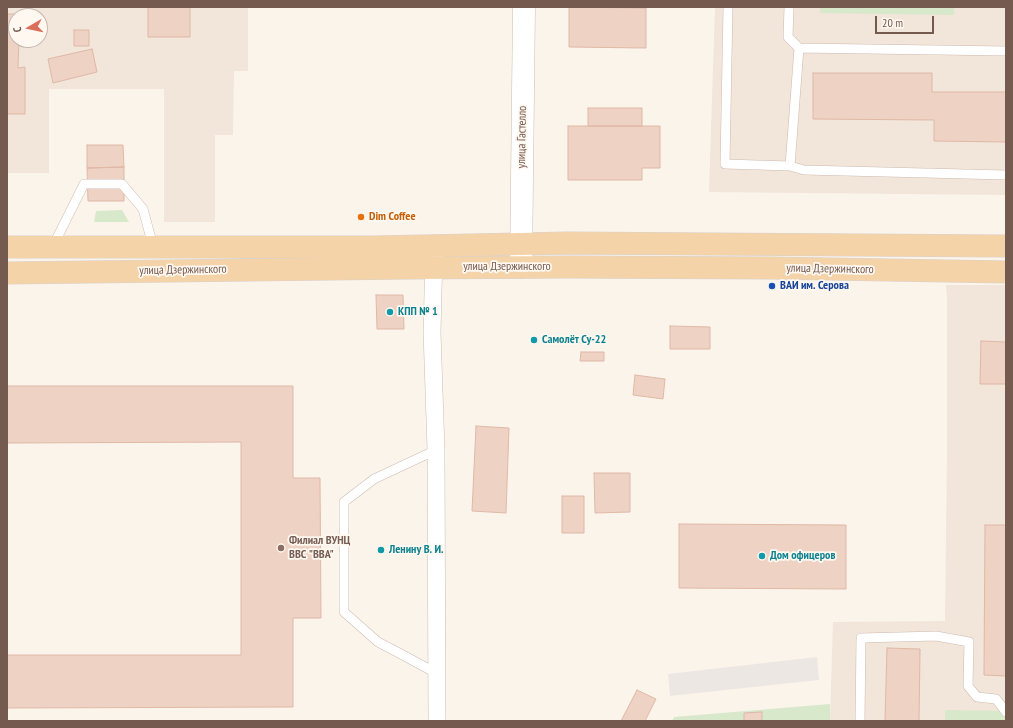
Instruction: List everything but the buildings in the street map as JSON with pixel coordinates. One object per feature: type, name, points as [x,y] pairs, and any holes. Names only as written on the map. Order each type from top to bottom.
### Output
[{"type":"main road","name":"улица Дзержинского","points":[[7,246],[374,247],[522,243],[624,243],[1006,246]]},
{"type":"main road","name":"улица Дзержинского","points":[[7,273],[434,267],[772,268],[1006,272]]},
{"type":"street","name":"улица Гастелло","points":[[521,267],[524,7]]},
{"type":"street","points":[[434,245],[432,332],[436,450],[437,721]]},
{"type":"lane","points":[[728,7],[725,164],[790,166],[804,170],[1006,175]]},
{"type":"lane","points":[[789,7],[788,37],[798,48],[790,166]]},
{"type":"lane","points":[[798,48],[1006,51]]},
{"type":"lane","points":[[53,246],[84,184],[122,184],[143,209],[153,246]]},
{"type":"lane","points":[[436,450],[374,479],[344,502],[344,612],[378,642],[438,674]]},
{"type":"lane","points":[[860,721],[861,638],[936,636],[969,642],[968,686],[977,696],[996,699],[1006,712]]},
{"type":"shaded area","points":[[7,7],[248,7],[248,71],[234,71],[233,135],[215,135],[215,222],[164,222],[164,89],[49,89],[49,173],[7,173]]},
{"type":"shaded area","points":[[715,7],[1006,7],[1006,195],[709,192]]},
{"type":"shaded area","points":[[946,285],[1006,285],[1006,721],[830,721],[833,622],[945,621],[947,453]]},
{"type":"shaded area","points":[[817,657],[819,680],[670,696],[668,674]]},
{"type":"green space","points":[[820,7],[954,7],[954,15],[820,13]]},
{"type":"green space","points":[[122,210],[129,222],[94,222],[96,211]]},
{"type":"green space","points":[[830,704],[830,721],[672,721],[674,717]]},
{"type":"green space","points":[[945,710],[1006,711],[1005,721],[945,721]]},
{"type":"place","name":"Dim Coffee","points":[[361,217]]},
{"type":"place","name":"ВАИ им. Серова","points":[[772,286]]},
{"type":"place","name":"КПП № 1","points":[[390,312]]},
{"type":"place","name":"Самолёт Су-22","points":[[534,340]]},
{"type":"place","name":"Филиал ВУНЦ ВВС \"ВВА\"","points":[[281,548]]},
{"type":"place","name":"Ленину В. И.","points":[[381,550]]},
{"type":"place","name":"Дом офицеров","points":[[762,556]]}]
